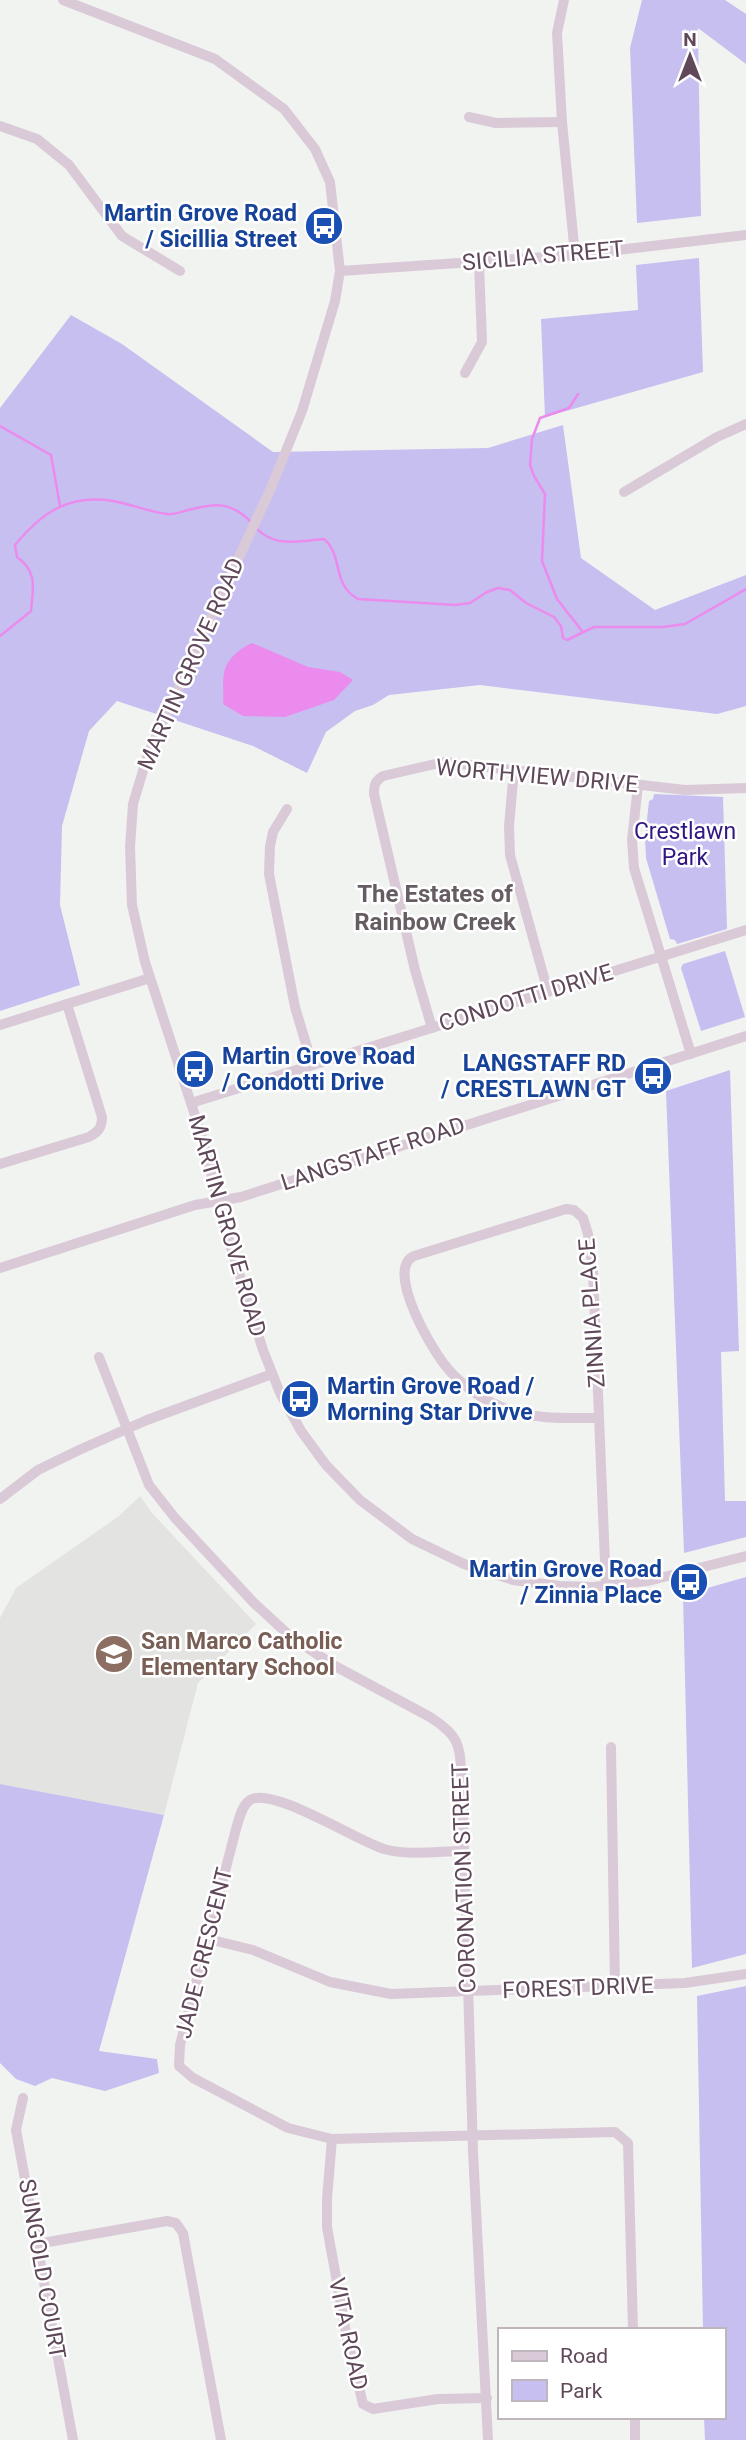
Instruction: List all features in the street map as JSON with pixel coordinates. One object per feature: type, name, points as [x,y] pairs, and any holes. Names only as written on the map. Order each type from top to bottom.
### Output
[{"type":"street","name":"MARTIN GROVE ROAD","points":[[62,0],[215,59],[284,109],[315,149],[330,182],[340,271],[335,301],[302,411],[271,488],[148,754],[131,819],[129,858],[132,905],[150,978],[191,1102],[226,1231],[280,1393],[301,1431],[326,1465],[359,1500],[412,1539],[464,1564],[513,1580],[560,1586],[606,1586],[648,1581],[746,1556]]},
{"type":"street","points":[[564,0],[557,33],[562,122],[575,255]]},
{"type":"street","points":[[469,117],[496,122],[562,122]]},
{"type":"street","points":[[0,126],[37,139],[69,165],[122,236],[180,271]]},
{"type":"street","name":"SICILIA STREET","points":[[340,271],[575,255],[746,235]]},
{"type":"street","points":[[465,373],[482,342],[479,263]]},
{"type":"street","points":[[624,492],[717,437],[746,424]]},
{"type":"street","name":"WORTHVIEW DRIVE","points":[[432,1028],[415,970],[374,794],[374,784],[383,776],[444,762],[638,785],[709,790],[746,788]]},
{"type":"street","points":[[514,770],[509,826],[510,855],[548,992]]},
{"type":"street","points":[[638,785],[632,854],[634,868],[691,1054]]},
{"type":"street","points":[[287,809],[273,832],[269,874],[295,1007],[312,1064]]},
{"type":"street","points":[[661,956],[746,930]]},
{"type":"street","name":"CONDOTTI DRIVE","points":[[191,1102],[661,956]]},
{"type":"street","points":[[0,1025],[150,978]]},
{"type":"street","points":[[0,1164],[89,1137],[102,1125],[102,1117],[67,1004]]},
{"type":"street","name":"LANGSTAFF ROAD","points":[[0,1268],[195,1205],[241,1197],[746,1037]]},
{"type":"street","name":"ZINNIA PLACE","points":[[598,1418],[545,1418],[518,1412],[484,1398],[467,1386],[450,1372],[425,1337],[405,1279],[406,1263],[414,1256],[565,1209],[580,1213],[588,1234],[593,1272],[606,1586]]},
{"type":"street","name":"CORONATION STREET","points":[[99,1357],[149,1485],[158,1499],[276,1624],[314,1654],[430,1717],[452,1733],[459,1748],[473,2135],[488,2440]]},
{"type":"street","points":[[2,1493],[57,1460],[127,1429],[272,1374]]},
{"type":"street","points":[[611,1747],[615,1987]]},
{"type":"street","name":"JADE CRESCENT","points":[[464,1851],[388,1850],[368,1844],[299,1808],[260,1797],[249,1801],[241,1812],[180,2045],[179,2066],[193,2078],[288,2128],[332,2139],[615,2132],[628,2143],[633,2328]]},
{"type":"street","name":"FOREST DRIVE","points":[[208,1939],[253,1951],[330,1982],[391,1994],[615,1987],[685,1983],[746,1974]]},
{"type":"street","name":"SUNGOLD COURT","points":[[23,2098],[16,2130],[73,2440]]},
{"type":"street","name":"VITA ROAD","points":[[332,2139],[327,2227],[347,2338],[363,2404],[373,2409],[439,2399],[486,2398]]},
{"type":"street","points":[[37,2244],[167,2221],[176,2223],[183,2233],[221,2440]]},
{"type":"street","points":[[635,2419],[635,2440]]},
{"type":"shaded area","points":[[252,643],[308,667],[340,672],[353,680],[334,700],[285,717],[243,716],[223,704],[223,677],[231,659],[238,651]]},
{"type":"shaded area","name":"San Marco Catholic Elementary School","points":[[140,1496],[152,1513],[256,1624],[198,1683],[164,1815],[0,1784],[0,1618],[16,1588],[119,1516]]},
{"type":"green space","points":[[642,0],[725,0],[746,14],[746,64],[698,28],[701,216],[637,223],[630,48]]},
{"type":"green space","points":[[699,258],[703,372],[545,417],[541,319],[638,310],[636,265]]},
{"type":"green space","points":[[71,315],[122,344],[273,452],[488,448],[563,425],[581,558],[655,610],[746,575],[746,706],[717,714],[480,685],[389,695],[373,705],[355,711],[326,732],[307,773],[253,746],[117,701],[89,731],[62,826],[60,905],[80,985],[0,1011],[0,408]]},
{"type":"green space","name":"Crestlawn Park","points":[[654,794],[723,797],[727,929],[677,944],[670,939],[646,858],[649,801]]},
{"type":"green space","points":[[725,951],[745,1017],[701,1031],[681,968],[683,964]]},
{"type":"green space","points":[[730,1070],[739,1351],[721,1352],[725,1501],[746,1501],[746,1537],[684,1553],[666,1091]]},
{"type":"green space","points":[[746,1577],[746,1954],[692,1968],[683,1595]]},
{"type":"green space","points":[[0,1784],[164,1815],[99,2051],[157,2059],[159,2073],[105,2091],[52,2078],[35,2086],[16,2079],[0,2063]]},
{"type":"green space","points":[[746,1986],[746,2440],[705,2440],[704,2419],[725,2419],[725,2328],[703,2328],[697,1996]]},
{"type":"waterway","points":[[578,394],[569,408],[540,418],[532,439],[530,465],[545,494],[542,561],[557,599],[582,631]]},
{"type":"waterway","points":[[0,426],[51,455],[60,506]]},
{"type":"waterway","points":[[0,636],[31,611],[33,581],[28,569],[17,557],[15,545],[36,523],[58,508],[83,500],[97,500],[120,502],[169,514],[215,505],[230,507],[252,523]]},
{"type":"waterway","points":[[256,528],[279,541],[324,539],[334,553],[344,586],[358,599],[455,605],[470,603],[498,588],[510,590],[526,603],[554,617],[561,626],[563,638],[567,640],[594,627],[663,627],[685,624],[746,589]]},
{"type":"place","name":"Martin Grove Road / Sicillia Street","points":[[324,226]]},
{"type":"place","name":"Martin Grove Road / Condotti Drive","points":[[195,1069]]},
{"type":"place","name":"LANGSTAFF RD / CRESTLAWN GT","points":[[653,1076]]},
{"type":"place","name":"Martin Grove Road / Morning Star Drivve","points":[[300,1399]]},
{"type":"place","name":"Martin Grove Road / Zinnia Place","points":[[689,1582]]},
{"type":"place","name":"San Marco Catholic Elementary School","points":[[114,1654]]},
{"type":"district","name":"The Estates of Rainbow Creek","points":[[435,908]]}]
